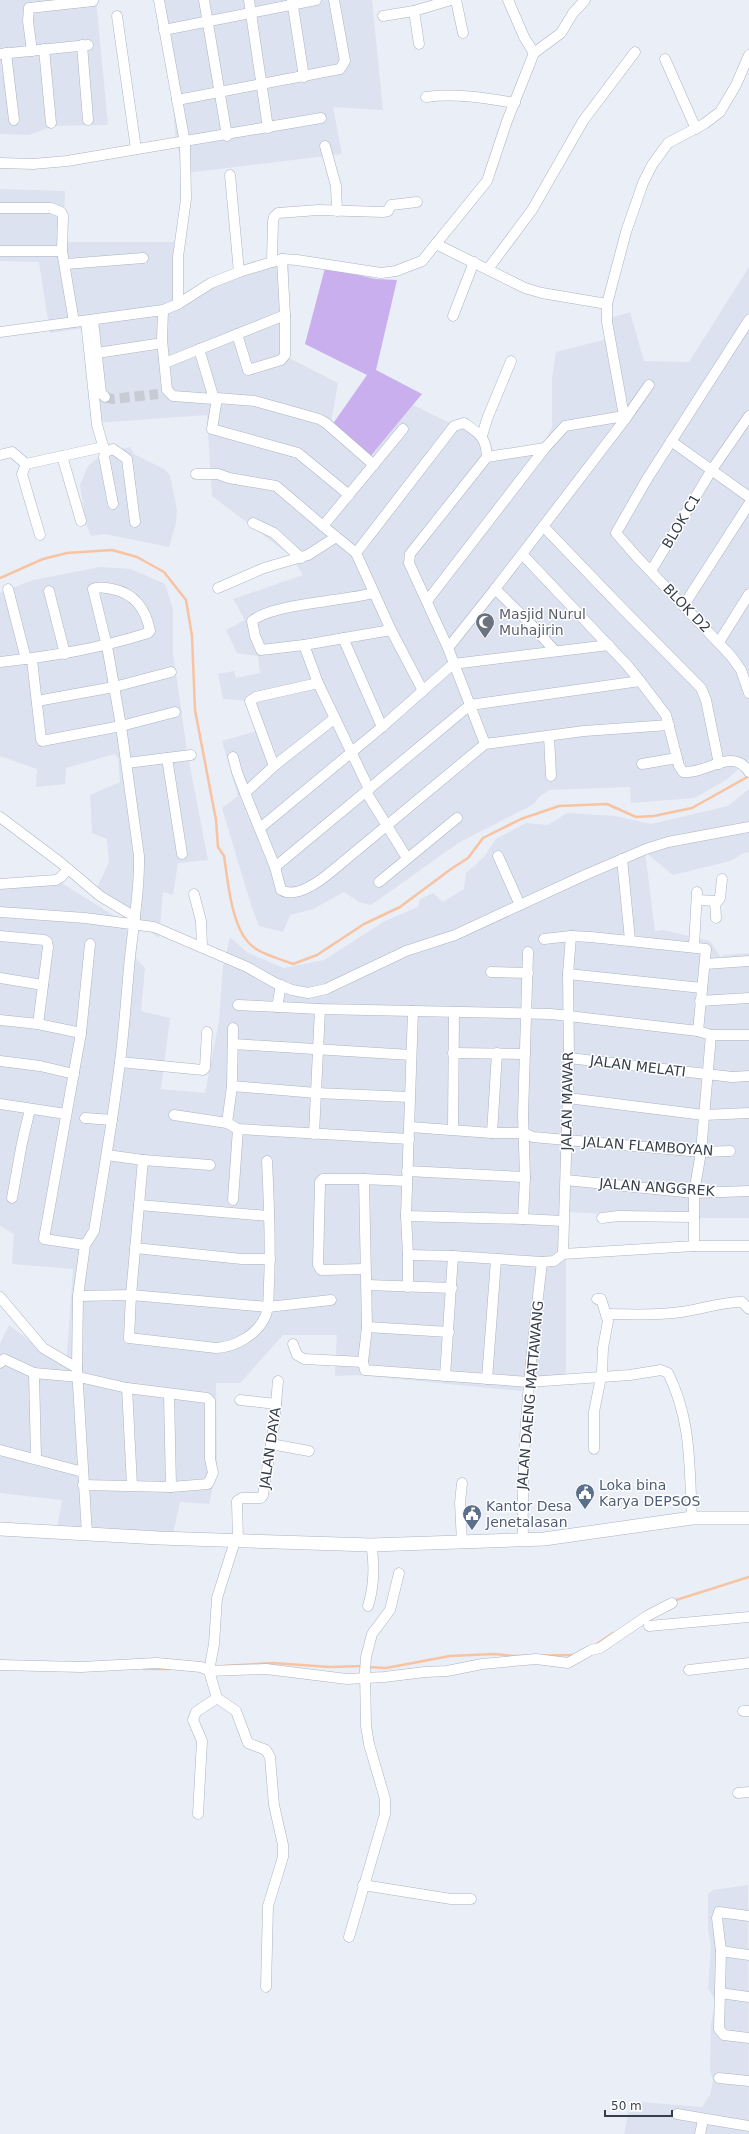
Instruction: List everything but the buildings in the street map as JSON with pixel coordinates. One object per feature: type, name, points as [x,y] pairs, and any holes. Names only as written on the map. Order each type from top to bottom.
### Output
[{"type":"street","points":[[32,51],[28,21],[28,4],[93,2],[92,0]]},
{"type":"street","points":[[159,0],[185,143],[186,199],[178,257],[178,304]]},
{"type":"street","points":[[204,0],[227,136]]},
{"type":"street","points":[[249,0],[252,12],[268,128]]},
{"type":"street","points":[[164,30],[252,12],[292,2],[316,0]]},
{"type":"street","points":[[177,100],[336,71],[345,64],[334,0]]},
{"type":"street","points":[[383,16],[414,11],[451,0]]},
{"type":"street","points":[[456,0],[463,33]]},
{"type":"street","points":[[508,0],[524,37],[534,53]]},
{"type":"street","points":[[0,332],[163,310],[178,304],[211,283],[239,272],[282,259],[389,272],[418,264],[484,186],[534,53],[561,33],[573,13],[585,0]]},
{"type":"street","points":[[292,2],[304,77]]},
{"type":"street","points":[[414,11],[419,44]]},
{"type":"street","points":[[117,16],[136,149]]},
{"type":"street","points":[[14,120],[3,54],[85,45],[88,120]]},
{"type":"street","points":[[44,49],[51,123]]},
{"type":"street","points":[[488,269],[532,210],[583,121],[635,52]]},
{"type":"street","points":[[625,417],[607,322],[607,304],[626,232],[643,183],[652,165],[668,143],[696,129],[720,112],[736,85],[749,55]]},
{"type":"street","points":[[665,59],[696,129]]},
{"type":"street","points":[[426,97],[444,95],[462,96],[515,103]]},
{"type":"street","points":[[0,163],[33,164],[67,161],[136,149],[227,136],[321,118]]},
{"type":"street","points":[[325,146],[336,186],[337,211]]},
{"type":"street","points":[[230,175],[239,272]]},
{"type":"street","points":[[272,262],[272,230],[274,216],[276,214],[337,211],[383,212],[389,210],[391,204],[416,202]]},
{"type":"street","points":[[0,208],[50,208],[61,212],[63,216],[62,251],[66,264],[74,322]]},
{"type":"street","points":[[436,244],[525,288],[542,293],[607,304]]},
{"type":"street","points":[[0,251],[62,251]]},
{"type":"street","points":[[66,264],[143,258]]},
{"type":"street","points":[[237,334],[248,370],[282,360],[285,355],[285,315],[282,259]]},
{"type":"street","points":[[452,316],[474,262]]},
{"type":"street","points":[[163,310],[162,340],[167,390],[170,394]]},
{"type":"street","points":[[165,363],[285,315]]},
{"type":"street","points":[[749,320],[745,335],[671,441],[749,497]]},
{"type":"street","points":[[90,321],[97,353],[101,393],[105,397]]},
{"type":"street","points":[[90,321],[97,419],[104,449],[104,457],[113,504]]},
{"type":"street","points":[[97,353],[156,344]]},
{"type":"street","points":[[158,394],[170,394],[177,397],[214,399],[199,349]]},
{"type":"street","points":[[482,436],[487,419],[511,361]]},
{"type":"street","points":[[448,648],[495,590],[649,385]]},
{"type":"street","points":[[349,495],[298,453],[212,428],[217,398],[255,401],[319,419],[326,423],[374,465]]},
{"type":"street","name":"BLOK C1","points":[[651,571],[711,471],[749,416]]},
{"type":"street","points":[[427,601],[545,448],[566,426],[625,417]]},
{"type":"street","points":[[356,554],[454,426],[464,423],[482,436],[487,449],[487,457],[410,554],[409,563],[448,648],[485,744]]},
{"type":"street","points":[[323,526],[403,430]]},
{"type":"street","name":"BLOK D2","points":[[671,441],[617,530],[617,536],[719,642],[741,670],[748,687]]},
{"type":"street","points":[[487,457],[545,448]]},
{"type":"street","points":[[26,464],[62,456],[104,449],[113,449],[127,459],[135,522]]},
{"type":"street","points":[[0,455],[12,452],[26,464]]},
{"type":"street","points":[[62,456],[81,521]]},
{"type":"street","points":[[26,464],[22,474],[40,535]]},
{"type":"street","points":[[196,474],[218,474],[229,478],[276,486],[356,554],[391,630],[423,691]]},
{"type":"street","points":[[684,606],[749,504]]},
{"type":"street","points":[[253,522],[274,533],[301,558]]},
{"type":"street","points":[[543,526],[701,688],[706,700],[719,764]]},
{"type":"street","points":[[218,588],[264,568],[301,558],[319,549],[336,537]]},
{"type":"street","points":[[522,554],[609,645],[660,706],[669,725],[676,758],[679,766],[684,772],[734,760],[747,769]]},
{"type":"street","points":[[0,662],[29,660],[106,646],[150,631],[148,621],[137,602],[122,591],[99,587],[93,591],[106,646],[121,726],[139,856],[137,905],[129,967],[120,1062],[112,1120],[94,1231],[85,1245],[78,1296],[78,1372],[82,1472],[87,1534]]},
{"type":"street","points":[[8,589],[29,660],[37,701],[42,741],[121,726],[175,712]]},
{"type":"street","points":[[495,590],[528,621],[555,651]]},
{"type":"street","points":[[49,591],[66,654]]},
{"type":"street","points":[[374,593],[280,610],[257,617],[252,621],[255,636],[261,650],[304,645],[391,630]]},
{"type":"street","points":[[719,642],[749,594]]},
{"type":"street","points":[[343,638],[382,727]]},
{"type":"street","points":[[304,645],[318,683],[368,790],[407,858]]},
{"type":"street","points":[[260,828],[382,727],[453,664],[609,645]]},
{"type":"street","points":[[37,701],[114,687],[171,672]]},
{"type":"street","points":[[275,867],[470,705],[640,681]]},
{"type":"street","points":[[274,766],[250,701],[256,696],[318,683]]},
{"type":"street","points":[[245,793],[274,766],[335,718]]},
{"type":"street","points":[[233,757],[237,772],[260,828],[283,891],[304,890],[311,888],[485,744],[548,736],[669,725]]},
{"type":"street","points":[[548,736],[551,776]]},
{"type":"street","points":[[127,763],[191,755]]},
{"type":"street","points":[[167,758],[182,854]]},
{"type":"street","points":[[642,764],[676,758]]},
{"type":"street","points":[[0,817],[135,922]]},
{"type":"street","points":[[379,882],[457,818]]},
{"type":"street","points":[[0,912],[135,922],[154,927],[247,967],[281,985],[299,992],[308,993],[326,989],[406,952],[455,935],[622,858],[668,842],[749,827]]},
{"type":"street","points":[[498,856],[520,905]]},
{"type":"street","points":[[622,858],[630,940]]},
{"type":"street","points":[[0,884],[56,880],[68,869]]},
{"type":"street","points":[[694,946],[697,896],[715,901],[720,898],[722,879]]},
{"type":"street","points":[[194,894],[201,921],[202,948]]},
{"type":"street","points":[[715,901],[716,918]]},
{"type":"street","points":[[0,936],[44,940],[47,942],[48,947],[38,1024]]},
{"type":"street","points":[[544,939],[571,936],[694,946],[706,949],[698,1031]]},
{"type":"street","name":"JALAN MAWAR","points":[[563,1254],[569,1058],[568,974],[571,936]]},
{"type":"street","points":[[85,1245],[44,1239],[81,1033],[90,944]]},
{"type":"street","points":[[523,1219],[525,1177],[525,1054],[528,952]]},
{"type":"street","points":[[705,964],[749,961]]},
{"type":"street","points":[[491,972],[528,973]]},
{"type":"street","points":[[568,974],[702,988]]},
{"type":"street","points":[[0,978],[43,985]]},
{"type":"street","points":[[277,1007],[281,985]]},
{"type":"street","points":[[700,1001],[749,998]]},
{"type":"street","points":[[238,1005],[320,1009],[569,1016],[698,1031],[710,1036],[749,1035]]},
{"type":"street","points":[[314,1134],[320,1009]]},
{"type":"street","points":[[408,1287],[406,1216],[413,1011]]},
{"type":"street","points":[[453,1129],[454,1012]]},
{"type":"street","points":[[0,1020],[38,1024],[81,1033]]},
{"type":"street","points":[[227,1123],[232,1086],[232,1028]]},
{"type":"street","points":[[120,1062],[203,1070],[206,1068],[206,1032]]},
{"type":"street","points":[[694,1246],[694,1193],[701,1152],[710,1036]]},
{"type":"street","points":[[233,1044],[318,1051],[411,1055]]},
{"type":"street","points":[[453,1053],[525,1054]]},
{"type":"street","points":[[492,1133],[497,1053]]},
{"type":"street","name":"JALAN MELATI","points":[[569,1058],[707,1074],[749,1076]]},
{"type":"street","points":[[0,1061],[40,1066],[74,1074]]},
{"type":"street","points":[[232,1086],[316,1093],[409,1097]]},
{"type":"street","points":[[568,1098],[704,1115],[749,1113]]},
{"type":"street","points":[[0,1104],[66,1114]]},
{"type":"street","points":[[12,1198],[30,1109]]},
{"type":"street","points":[[174,1115],[227,1123],[238,1129],[409,1139]]},
{"type":"street","points":[[85,1118],[112,1120]]},
{"type":"street","name":"JALAN FLAMBOYAN","points":[[410,1127],[492,1133],[524,1133],[533,1137],[701,1152],[730,1151]]},
{"type":"street","points":[[233,1200],[238,1129]]},
{"type":"street","points":[[107,1155],[143,1160],[210,1165]]},
{"type":"street","points":[[143,1160],[131,1295],[129,1338],[216,1348],[229,1347],[248,1336],[262,1323],[268,1307],[270,1259],[267,1161]]},
{"type":"street","points":[[365,1269],[321,1270],[318,1265],[320,1182],[323,1179],[364,1179],[407,1176],[525,1177]]},
{"type":"street","points":[[364,1179],[367,1327],[362,1366],[366,1371],[529,1382],[630,1375],[661,1370],[668,1373],[678,1392],[687,1427],[692,1518]]},
{"type":"street","name":"JALAN ANGGREK","points":[[566,1180],[694,1193],[749,1191]]},
{"type":"street","points":[[139,1205],[269,1216]]},
{"type":"street","points":[[406,1216],[563,1221]]},
{"type":"street","points":[[602,1218],[618,1216],[694,1217]]},
{"type":"street","points":[[408,1255],[554,1262],[563,1254],[694,1246],[749,1246]]},
{"type":"street","points":[[135,1248],[242,1259],[270,1259]]},
{"type":"street","points":[[445,1376],[453,1256]]},
{"type":"street","points":[[487,1379],[496,1260]]},
{"type":"street","name":"JALAN DAENG MATTAWANG","points":[[523,1539],[522,1484],[529,1382],[542,1262]]},
{"type":"street","points":[[367,1286],[452,1288]]},
{"type":"street","points":[[78,1296],[131,1295],[268,1307],[331,1300]]},
{"type":"street","points":[[0,1297],[43,1348],[78,1372],[127,1388],[207,1398],[210,1401],[210,1459],[213,1473],[208,1484],[171,1487],[83,1485]]},
{"type":"street","points":[[594,1449],[594,1412],[601,1377],[603,1348],[607,1329],[606,1314],[600,1300],[597,1299]]},
{"type":"street","points":[[606,1314],[681,1312],[710,1305],[734,1302],[742,1302],[749,1309]]},
{"type":"street","points":[[367,1327],[449,1332]]},
{"type":"street","points":[[293,1344],[295,1353],[304,1359],[362,1362]]},
{"type":"street","points":[[0,1363],[4,1359],[34,1373],[78,1372]]},
{"type":"street","points":[[34,1373],[36,1458]]},
{"type":"street","name":"JALAN DAYA","points":[[237,1541],[237,1501],[242,1498],[262,1497],[271,1444],[278,1381]]},
{"type":"street","points":[[127,1388],[132,1485]]},
{"type":"street","points":[[170,1394],[171,1487]]},
{"type":"street","points":[[240,1400],[276,1404]]},
{"type":"street","points":[[271,1444],[309,1451]]},
{"type":"street","points":[[0,1450],[36,1458],[82,1472]]},
{"type":"street","points":[[462,1483],[460,1503],[462,1542]]},
{"type":"street","points":[[0,1529],[237,1541],[371,1545],[523,1539],[572,1535],[692,1518],[749,1518]]},
{"type":"street","points":[[237,1541],[217,1598],[214,1644],[209,1671],[217,1698],[236,1710],[248,1743],[266,1750],[270,1757],[274,1805],[283,1845],[283,1857],[268,1906],[266,1987]]},
{"type":"street","points":[[368,1606],[372,1595],[373,1563],[371,1545]]},
{"type":"street","points":[[349,1936],[363,1885],[383,1823],[385,1799],[366,1726],[366,1657],[372,1634],[390,1610],[399,1573]]},
{"type":"street","points":[[0,1665],[81,1666],[157,1663],[201,1666],[209,1671],[266,1669],[347,1678],[365,1674],[447,1671],[482,1664],[536,1659],[568,1663],[607,1644],[647,1616],[672,1603]]},
{"type":"street","points":[[650,1626],[749,1617]]},
{"type":"street","points":[[689,1670],[749,1664]]},
{"type":"street","points":[[198,1814],[202,1741],[193,1720],[196,1712],[217,1698]]},
{"type":"street","points":[[738,1793],[749,1792]]},
{"type":"street","points":[[363,1885],[451,1899],[471,1899]]},
{"type":"street","points":[[749,1916],[719,1912],[717,1918],[721,1951],[719,2029],[724,2035],[749,2038]]},
{"type":"street","points":[[721,1951],[749,1954]]},
{"type":"street","points":[[720,1993],[749,1996]]},
{"type":"street","points":[[719,2078],[749,2081]]},
{"type":"street","points":[[677,2114],[703,2120],[749,2126]]},
{"type":"street","points":[[700,2134],[703,2120]]},
{"type":"shaded area","points":[[0,0],[96,0],[108,125],[53,126],[29,135],[0,134]]},
{"type":"shaded area","points":[[164,0],[372,0],[383,110],[333,107],[342,154],[185,173],[176,142]]},
{"type":"shaded area","points":[[0,189],[65,191],[63,242],[174,242],[177,300],[220,279],[289,261],[287,357],[338,383],[330,428],[368,458],[413,405],[470,433],[490,441],[494,455],[542,447],[552,427],[552,378],[556,352],[607,339],[604,320],[630,312],[644,361],[689,362],[749,267],[749,760],[726,780],[694,798],[631,803],[630,787],[550,790],[540,796],[534,804],[460,842],[371,905],[359,902],[344,892],[313,909],[290,915],[283,932],[259,926],[251,905],[222,808],[238,796],[222,741],[257,731],[250,701],[223,699],[218,674],[234,671],[236,678],[260,673],[258,656],[237,653],[226,630],[245,620],[233,599],[303,575],[292,557],[212,496],[207,415],[96,423],[84,328],[50,333],[39,262],[0,261]]},
{"type":"shaded area","points":[[325,268],[376,279],[397,280],[376,370],[422,394],[368,459],[330,428],[367,375],[305,344]]},
{"type":"shaded area","points":[[130,447],[134,454],[164,469],[170,475],[177,510],[176,523],[169,547],[105,534],[91,536],[86,524],[80,485],[88,466],[104,453]]},
{"type":"shaded area","points":[[100,567],[131,569],[165,584],[173,609],[173,653],[187,751],[208,860],[178,863],[173,895],[163,892],[159,938],[94,894],[109,862],[107,839],[92,833],[90,795],[120,782],[118,758],[115,754],[66,768],[65,784],[36,787],[37,769],[0,756],[0,593],[33,580]]},
{"type":"shaded area","points":[[749,789],[749,852],[744,853],[730,861],[673,875],[645,852],[655,931],[663,930],[710,941],[722,959],[723,955],[749,953],[749,1218],[680,1218],[566,1212],[566,1378],[521,1391],[357,1375],[335,1376],[337,1335],[283,1335],[240,1383],[216,1383],[217,1467],[209,1504],[180,1502],[173,1534],[57,1528],[62,1500],[0,1493],[0,1344],[9,1325],[66,1368],[73,1269],[12,1264],[14,1234],[0,1226],[0,883],[53,885],[62,883],[127,924],[127,949],[145,968],[141,1011],[170,1018],[161,1089],[205,1093],[219,1021],[223,967],[230,937],[248,953],[284,968],[324,960],[385,921],[418,907],[420,899],[433,893],[443,902],[464,889],[466,873],[484,857],[496,839],[526,823],[548,825],[567,813],[615,816],[651,824],[728,806]]},
{"type":"shaded area","points":[[748,1885],[749,2134],[624,2134],[630,2105],[640,2102],[702,2107],[710,2095],[713,2081],[710,2071],[711,2025],[715,2000],[708,1988],[711,1946],[708,1930],[708,1894],[713,1890]]},
{"type":"waterway","points":[[0,578],[43,559],[67,553],[112,550],[137,557],[164,572],[186,600],[192,636],[195,710],[216,820],[218,847],[224,856],[234,913],[242,934],[252,946],[263,953],[293,964],[317,955],[364,924],[400,907],[468,858],[483,838],[521,819],[559,806],[607,804],[636,817],[654,816],[692,808],[749,776]]},
{"type":"waterway","points":[[673,1601],[749,1577]]},
{"type":"waterway","points":[[595,1645],[613,1633]]},
{"type":"waterway","points":[[368,1667],[386,1668],[450,1656],[494,1654],[514,1656],[575,1655]]},
{"type":"waterway","points":[[224,1666],[273,1663],[330,1667],[363,1666]]},
{"type":"waterway","points":[[144,1669],[169,1669]]},
{"type":"tunnel","points":[[105,397],[112,399],[158,394]]},
{"type":"place","name":"Masjid Nurul Muhajirin","points":[[485,639]]},
{"type":"place","name":"Loka bina Karya DEPSOS","points":[[585,1510]]},
{"type":"place","name":"Kantor Desa Jenetalasan","points":[[472,1531]]}]
